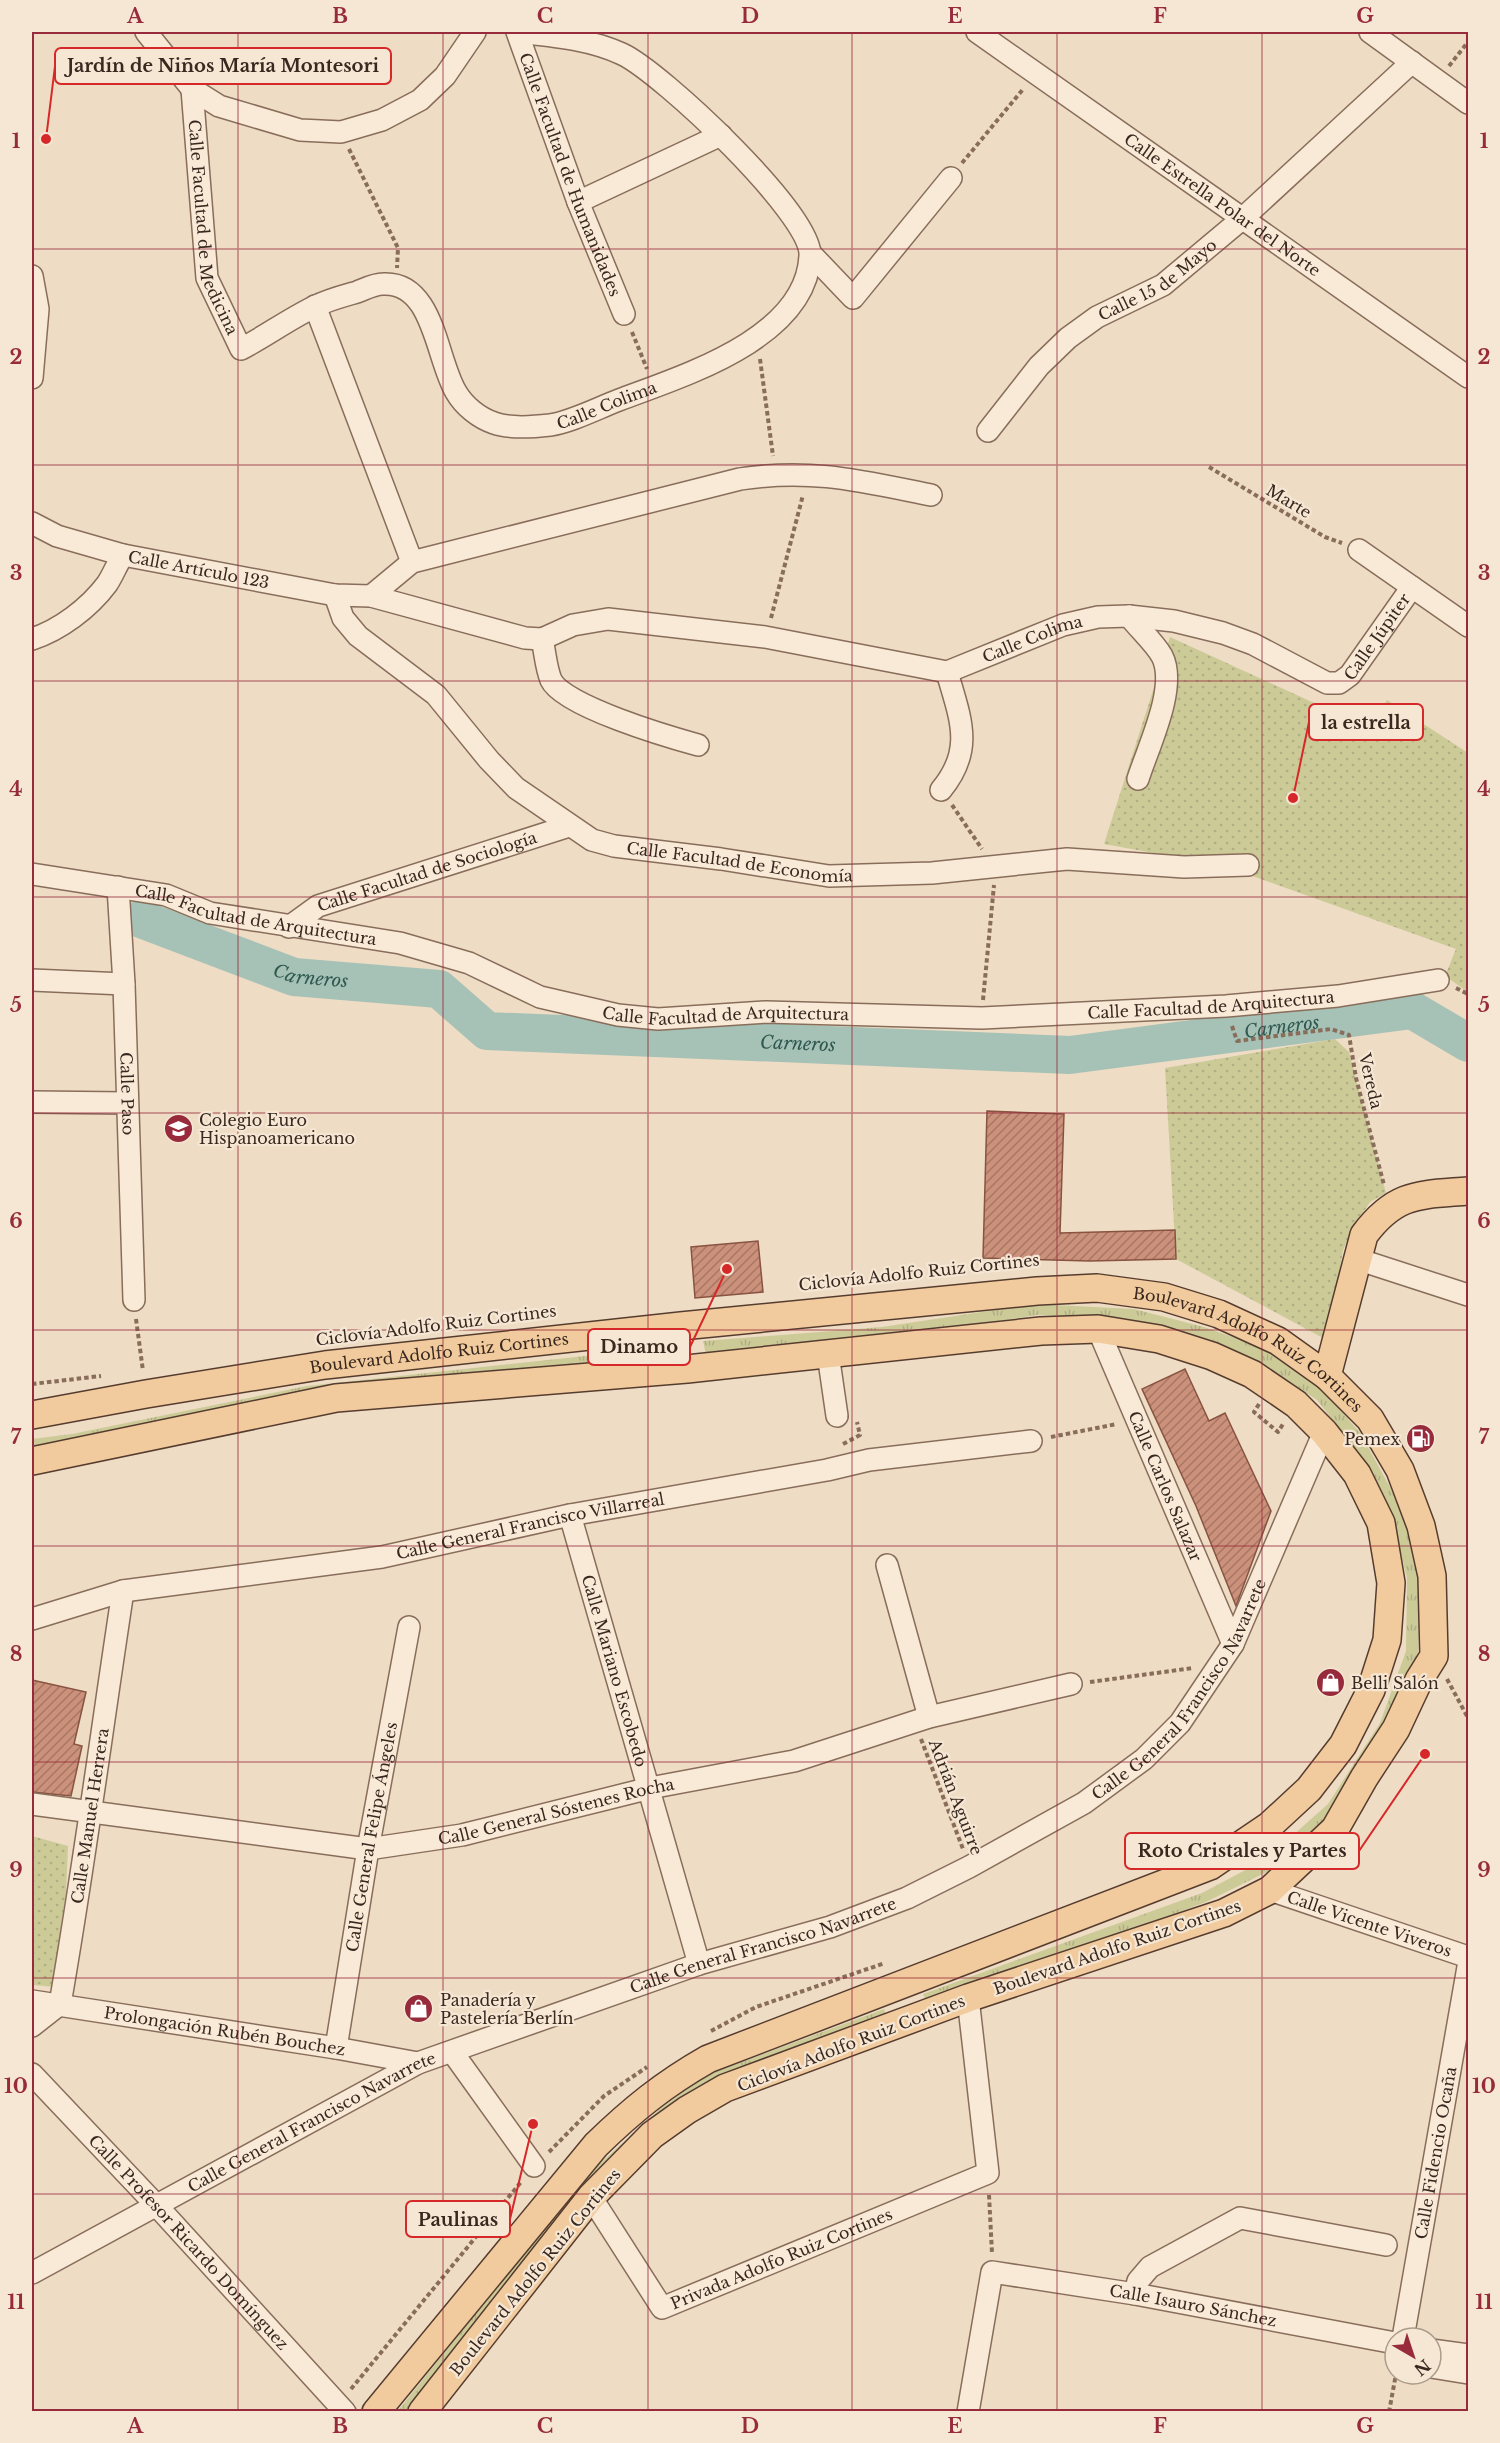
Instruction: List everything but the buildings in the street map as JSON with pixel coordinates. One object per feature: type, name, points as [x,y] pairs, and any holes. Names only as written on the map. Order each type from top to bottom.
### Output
[{"type":"main road","points":[[1327,1376],[1364,1235],[1377,1217],[1393,1204],[1416,1196],[1468,1191]]},
{"type":"main road","name":"Boulevard Adolfo Ruiz Cortines","points":[[32,1415],[144,1377],[325,1365],[681,1326],[1037,1291],[1097,1288],[1164,1297],[1219,1314],[1278,1341],[1327,1376],[1370,1419],[1400,1470],[1421,1526],[1432,1576],[1434,1656],[1419,1680],[1396,1729],[1364,1778],[1335,1829],[1270,1890],[1224,1913],[968,1998],[725,2088],[687,2110],[652,2136],[591,2197],[422,2412]]},
{"type":"main road","points":[[681,1326],[687,1369]]},
{"type":"main road","name":"Boulevard Adolfo Ruiz Cortines","points":[[32,1461],[336,1398],[687,1369],[1041,1331],[1098,1329],[1160,1339],[1212,1356],[1252,1374],[1296,1404],[1324,1432],[1357,1473],[1381,1523],[1391,1583],[1388,1640],[1371,1690],[1336,1754],[1309,1789],[1269,1826],[1209,1866],[897,1972],[708,2059],[673,2078],[632,2110],[596,2145],[376,2412]]},
{"type":"main road","points":[[897,1972],[917,2017]]},
{"type":"street","points":[[146,32],[192,89],[219,106],[300,130],[341,132],[382,120],[420,100],[445,76],[475,32]]},
{"type":"street","points":[[518,32],[598,44],[648,69],[721,135],[785,205],[802,232],[811,254],[853,298],[951,178]]},
{"type":"street","name":"Calle Facultad de Humanidades","points":[[518,32],[578,201],[624,314]]},
{"type":"street","name":"Calle Estrella Polar del Norte","points":[[977,32],[1468,377]]},
{"type":"street","points":[[1370,32],[1468,102]]},
{"type":"street","name":"Calle 15 de Mayo","points":[[988,430],[1039,366],[1068,338],[1097,317],[1163,285],[1243,218],[1412,62]]},
{"type":"street","name":"Calle Facultad de Medicina","points":[[192,89],[207,278],[241,349],[315,306]]},
{"type":"street","points":[[578,201],[721,135]]},
{"type":"street","name":"Calle Colima","points":[[396,284],[412,291],[422,306],[456,392],[472,412],[495,424],[552,425],[655,387],[717,361],[757,338],[786,313],[804,284],[811,254]]},
{"type":"street","points":[[32,276],[38,309],[32,378]]},
{"type":"street","points":[[396,284],[380,284],[315,306],[412,562]]},
{"type":"street","points":[[371,596],[412,562],[740,479],[775,474],[844,477],[931,495]]},
{"type":"street","name":"Calle Artículo 123","points":[[32,523],[57,536],[123,555],[335,595],[371,596]]},
{"type":"street","points":[[1359,550],[1468,626]]},
{"type":"street","points":[[32,639],[46,634],[77,614],[106,584],[123,555]]},
{"type":"street","name":"Calle Júpiter","points":[[1339,683],[1350,675],[1412,587]]},
{"type":"street","name":"Calle Facultad de Economía","points":[[335,595],[343,618],[358,636],[436,695],[489,760],[516,788],[592,840],[614,846],[722,859],[829,876],[932,873],[1067,859],[1184,867],[1248,865]]},
{"type":"street","points":[[371,596],[525,638],[542,639],[573,625],[608,619],[765,637],[947,672],[961,722],[961,756],[955,773],[940,790]]},
{"type":"street","points":[[1129,616],[1162,657],[1168,676],[1165,698],[1138,779]]},
{"type":"street","name":"Calle Colima","points":[[947,672],[1063,625],[1098,617],[1129,616],[1174,621],[1222,633],[1253,644],[1327,683],[1339,683]]},
{"type":"street","points":[[542,639],[551,681],[561,693],[647,731],[698,745]]},
{"type":"street","name":"Calle Facultad de Sociología","points":[[289,927],[318,906],[569,826]]},
{"type":"street","name":"Calle Facultad de Arquitectura","points":[[32,874],[118,893],[166,895],[210,913],[400,944],[469,963],[540,997],[618,1015],[658,1019],[766,1012],[982,1018],[1226,1006],[1338,996],[1438,980]]},
{"type":"street","name":"Calle Paso","points":[[118,893],[124,984],[134,1300]]},
{"type":"street","points":[[32,980],[124,984]]},
{"type":"street","points":[[32,1102],[126,1103]]},
{"type":"street","points":[[1357,1259],[1468,1295]]},
{"type":"street","name":"Calle Carlos Salazar","points":[[1098,1329],[1135,1420],[1233,1644]]},
{"type":"street","points":[[828,1354],[837,1416]]},
{"type":"street","name":"Calle General Francisco Navarrete","points":[[32,2273],[418,2063],[453,2053],[699,1964],[830,1927],[907,1898],[969,1867],[1084,1803],[1144,1759],[1180,1723],[1233,1644],[1324,1432]]},
{"type":"street","name":"Calle General Francisco Villarreal","points":[[32,1619],[123,1591],[382,1557],[570,1515],[827,1470],[869,1460],[1031,1441]]},
{"type":"street","name":"Calle Mariano Escobedo","points":[[570,1515],[699,1964]]},
{"type":"street","points":[[887,1565],[925,1726]]},
{"type":"street","name":"Calle Manuel Herrera","points":[[60,2004],[78,1902],[123,1591]]},
{"type":"street","name":"Calle General Felipe Ángeles","points":[[336,2048],[368,1849],[409,1627]]},
{"type":"street","name":"Calle General Sóstenes Rocha","points":[[32,1804],[89,1814],[368,1849],[462,1835],[650,1788],[794,1761],[1071,1684]]},
{"type":"street","name":"Calle Vicente Viveros","points":[[1270,1890],[1468,1958]]},
{"type":"street","name":"Calle Fidencio Ocaña","points":[[1405,2326],[1468,1968]]},
{"type":"street","points":[[968,1998],[988,2174]]},
{"type":"street","name":"Prolongación Rubén Bouchez","points":[[32,2001],[336,2048],[418,2063]]},
{"type":"street","points":[[32,2026],[60,2004]]},
{"type":"street","points":[[453,2053],[534,2166]]},
{"type":"street","name":"Calle Profesor Ricardo Domínguez","points":[[32,2074],[157,2206],[342,2408]]},
{"type":"street","name":"Privada Adolfo Ruiz Cortines","points":[[591,2197],[662,2308],[988,2174]]},
{"type":"street","points":[[1135,2294],[1138,2281],[1150,2267],[1240,2218],[1386,2245]]},
{"type":"street","points":[[968,2412],[992,2272]]},
{"type":"street","name":"Calle Isauro Sánchez","points":[[992,2272],[1135,2294],[1383,2341]]},
{"type":"street","points":[[1443,2352],[1468,2355]]},
{"type":"street","points":[[1443,2369],[1468,2373]]},
{"type":"path","points":[[1436,80],[1468,42]]},
{"type":"path","points":[[951,178],[1037,72]]},
{"type":"path","points":[[341,132],[398,248],[396,284]]},
{"type":"path","points":[[624,314],[655,387]]},
{"type":"path","points":[[757,338],[775,474]]},
{"type":"path","name":"Marte","points":[[1209,467],[1325,537],[1359,550]]},
{"type":"path","points":[[765,637],[808,474]]},
{"type":"path","points":[[940,790],[995,868],[982,1018]]},
{"type":"path","name":"Vereda","points":[[1237,1041],[1331,1029],[1349,1035],[1356,1078],[1387,1196],[1393,1204]]},
{"type":"path","points":[[134,1300],[144,1377]]},
{"type":"path","points":[[32,1384],[109,1375]]},
{"type":"path","points":[[837,1416],[855,1416],[860,1435],[838,1447],[864,1444],[869,1460]]},
{"type":"path","points":[[1031,1441],[1135,1420]]},
{"type":"path","points":[[1434,1656],[1468,1718]]},
{"type":"path","points":[[1071,1684],[1220,1664]]},
{"type":"path","name":"Adrián Aguirre","points":[[925,1726],[969,1867]]},
{"type":"path","points":[[705,2033],[756,2007],[897,1972]]},
{"type":"path","points":[[342,2408],[534,2166],[604,2096],[648,2067]]},
{"type":"path","points":[[988,2174],[992,2272]]},
{"type":"path","points":[[1389,2412],[1394,2386]]},
{"type":"green space","points":[[1170,637],[1371,729],[1387,700],[1468,753],[1468,992],[1445,976],[1456,949],[1225,866],[1104,844]]},
{"type":"green space","points":[[1335,1039],[1349,1052],[1386,1193],[1370,1202],[1356,1223],[1343,1250],[1325,1339],[1176,1259],[1165,1068]]},
{"type":"green space","points":[[1035,1304],[1134,1309],[1204,1327],[1261,1347],[1324,1391],[1361,1434],[1404,1513],[1420,1577],[1418,1653],[1388,1727],[1336,1810],[1275,1868],[1206,1902],[928,2006],[923,1994],[1202,1893],[1266,1859],[1328,1804],[1380,1723],[1406,1651],[1407,1578],[1392,1518],[1350,1442],[1317,1400],[1256,1359],[1200,1339],[1134,1321],[1038,1315],[883,1338],[706,1355],[703,1341],[882,1327]]},
{"type":"green space","points":[[659,1348],[660,1360],[32,1451],[32,1439],[72,1434],[307,1386]]},
{"type":"green space","points":[[32,1836],[68,1846],[66,1893],[57,1953],[56,1987],[32,1985]]},
{"type":"green space","points":[[884,2009],[887,2018],[712,2083],[409,2411],[397,2412],[584,2178],[660,2109],[707,2075]]},
{"type":"waterway","name":"Carneros","points":[[141,919],[294,977],[439,989],[487,1031],[1070,1055],[1412,1010],[1468,1043]]},
{"type":"place","name":"Jardín de Niños María Montesori","points":[[46,139]]},
{"type":"place","name":"la estrella","points":[[1293,798]]},
{"type":"place","name":"Colegio Euro Hispanoamericano","points":[[178,1129]]},
{"type":"place","name":"Dinamo","points":[[727,1269]]},
{"type":"place","name":"Pemex","points":[[1421,1439]]},
{"type":"place","name":"Belli Salón","points":[[1330,1683]]},
{"type":"place","name":"Roto Cristales y Partes","points":[[1425,1754]]},
{"type":"place","name":"Panadería y Pastelería Berlín","points":[[419,2009]]},
{"type":"place","name":"Paulinas","points":[[533,2124]]}]
